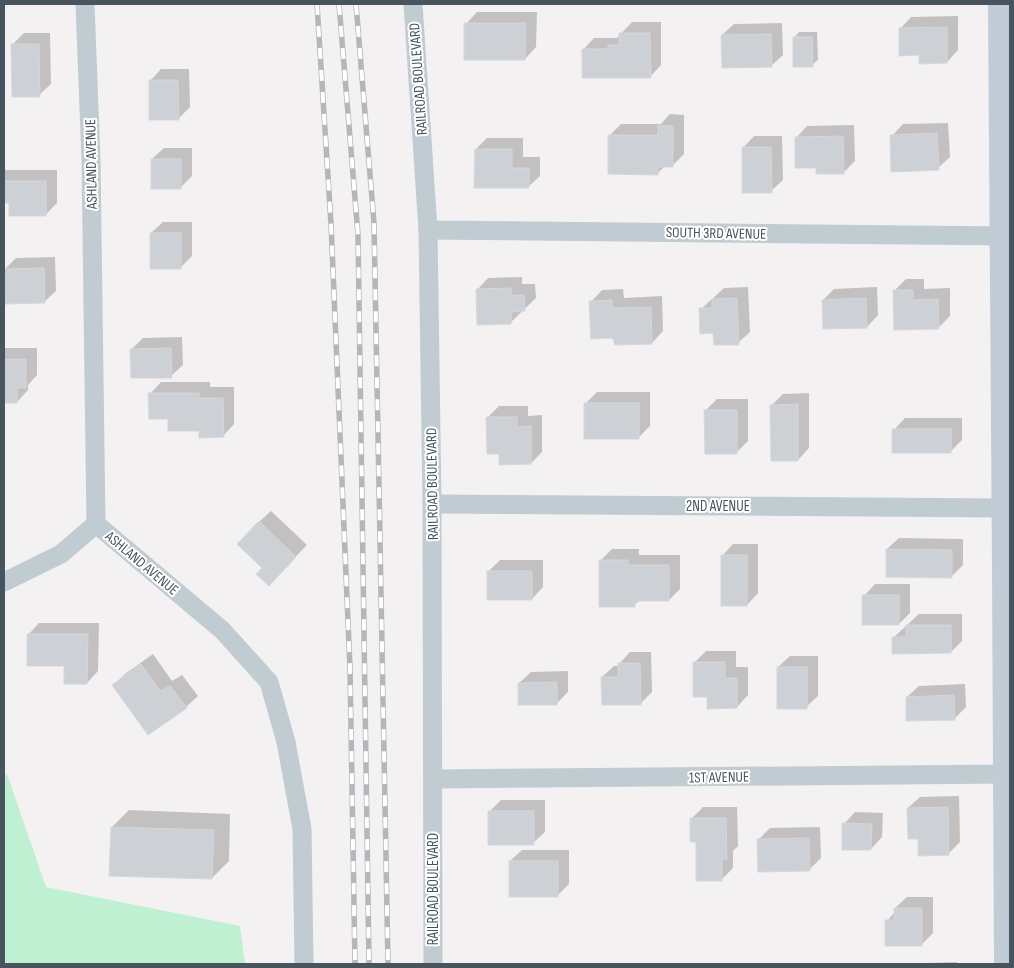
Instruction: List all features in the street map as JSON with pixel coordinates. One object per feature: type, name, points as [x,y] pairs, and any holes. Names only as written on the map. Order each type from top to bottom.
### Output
[{"type":"main road","points":[[1001,4],[1008,236],[1004,508],[1007,964]]},
{"type":"street","name":"ASHLAND AVENUE","points":[[85,4],[91,160],[96,524],[222,630],[269,682],[286,742],[302,829],[304,964]]},
{"type":"street","name":"RAILROAD BOULEVARD","points":[[412,4],[428,230],[434,779],[433,964]]},
{"type":"street","name":"SOUTH 3RD AVENUE","points":[[428,230],[1008,236]]},
{"type":"street","name":"2ND AVENUE","points":[[432,504],[1004,508]]},
{"type":"street","points":[[4,582],[61,554],[96,524]]},
{"type":"street","name":"1ST AVENUE","points":[[434,779],[1005,774]]},
{"type":"green space","points":[[4,774],[7,774],[46,887],[240,926],[245,964],[4,964]]},
{"type":"building","points":[[464,23],[526,23],[525,60],[464,60]]},
{"type":"building","points":[[947,27],[947,63],[919,64],[919,55],[899,56],[899,28]]},
{"type":"building","points":[[619,33],[650,33],[651,78],[582,78],[582,49],[608,49],[608,45],[619,45]]},
{"type":"building","points":[[771,34],[772,67],[722,68],[721,35]]},
{"type":"building","points":[[793,37],[812,37],[813,67],[793,67]]},
{"type":"building","points":[[11,44],[39,44],[40,97],[12,97]]},
{"type":"building","points":[[149,80],[178,80],[179,120],[149,120]]},
{"type":"building","points":[[658,125],[673,126],[673,167],[658,167],[658,175],[608,174],[608,135],[658,135]]},
{"type":"building","points":[[937,133],[939,170],[891,172],[890,135]]},
{"type":"building","points":[[843,136],[844,174],[816,174],[816,168],[795,168],[795,137]]},
{"type":"building","points":[[742,147],[771,147],[772,193],[742,193]]},
{"type":"building","points":[[475,149],[512,149],[512,168],[529,168],[529,188],[474,188]]},
{"type":"building","points":[[151,159],[181,159],[181,189],[151,189]]},
{"type":"building","points":[[4,181],[46,181],[46,216],[9,216],[9,203],[4,203]]},
{"type":"building","points":[[150,233],[181,233],[181,269],[150,269]]},
{"type":"building","points":[[44,268],[45,303],[4,304],[4,269]]},
{"type":"building","points":[[511,288],[511,295],[524,295],[525,311],[511,312],[511,324],[477,325],[476,289]]},
{"type":"building","points":[[893,290],[913,290],[913,300],[938,299],[939,329],[894,330]]},
{"type":"building","points":[[737,298],[739,345],[714,345],[713,333],[700,334],[699,308],[712,308],[712,299]]},
{"type":"building","points":[[866,298],[867,328],[823,329],[822,300]]},
{"type":"building","points":[[612,300],[612,308],[651,307],[652,344],[615,345],[613,338],[591,339],[589,301]]},
{"type":"building","points":[[171,348],[172,378],[131,378],[130,349]]},
{"type":"building","points":[[4,359],[26,359],[26,388],[17,388],[17,403],[4,403]]},
{"type":"building","points":[[148,393],[199,393],[199,398],[223,398],[224,437],[199,438],[199,431],[168,431],[168,419],[149,419]]},
{"type":"building","points":[[584,403],[639,403],[639,439],[584,439]]},
{"type":"building","points":[[798,404],[798,461],[771,461],[770,405]]},
{"type":"building","points":[[704,410],[737,410],[737,454],[705,454]]},
{"type":"building","points":[[486,417],[517,417],[517,427],[531,426],[531,464],[499,465],[499,454],[487,454]]},
{"type":"building","points":[[892,429],[951,429],[951,453],[892,453]]},
{"type":"building","points":[[259,521],[296,557],[269,586],[256,574],[262,568],[237,544]]},
{"type":"building","points":[[886,549],[952,550],[952,578],[886,577]]},
{"type":"building","points":[[721,555],[747,555],[747,606],[721,606]]},
{"type":"building","points":[[599,560],[628,560],[628,565],[669,565],[669,601],[635,601],[635,607],[599,607]]},
{"type":"building","points":[[487,571],[532,571],[532,600],[487,600]]},
{"type":"building","points":[[862,595],[899,595],[899,625],[862,625]]},
{"type":"building","points":[[906,625],[951,625],[951,653],[892,654],[892,637],[906,637]]},
{"type":"building","points":[[27,634],[88,634],[87,684],[64,684],[64,666],[27,666]]},
{"type":"building","points":[[693,662],[725,662],[725,678],[737,678],[737,708],[707,709],[707,697],[693,697]]},
{"type":"building","points":[[618,663],[640,663],[641,705],[602,705],[601,677],[618,677]]},
{"type":"building","points":[[141,664],[160,691],[170,686],[187,708],[148,735],[112,685]]},
{"type":"building","points":[[777,667],[807,667],[807,709],[777,709]]},
{"type":"building","points":[[557,682],[557,705],[518,705],[518,683]]},
{"type":"building","points":[[954,695],[955,720],[906,721],[906,697]]},
{"type":"building","points":[[948,807],[949,855],[918,856],[918,839],[908,839],[907,808]]},
{"type":"building","points":[[488,811],[534,811],[534,845],[488,845]]},
{"type":"building","points":[[690,818],[726,818],[727,859],[722,859],[722,881],[696,881],[696,842],[690,842]]},
{"type":"building","points":[[842,823],[872,824],[871,850],[842,850]]},
{"type":"building","points":[[111,827],[214,830],[212,879],[109,876]]},
{"type":"building","points":[[809,838],[810,871],[758,872],[757,839]]},
{"type":"building","points":[[509,861],[558,861],[558,897],[509,897]]},
{"type":"building","points":[[894,908],[922,908],[922,946],[885,946],[885,920],[894,920]]},
{"type":"railway","points":[[317,4],[331,224],[350,668],[355,964]]},
{"type":"railway","points":[[339,4],[358,235],[369,964]]},
{"type":"railway","points":[[356,4],[374,223],[388,964]]}]
